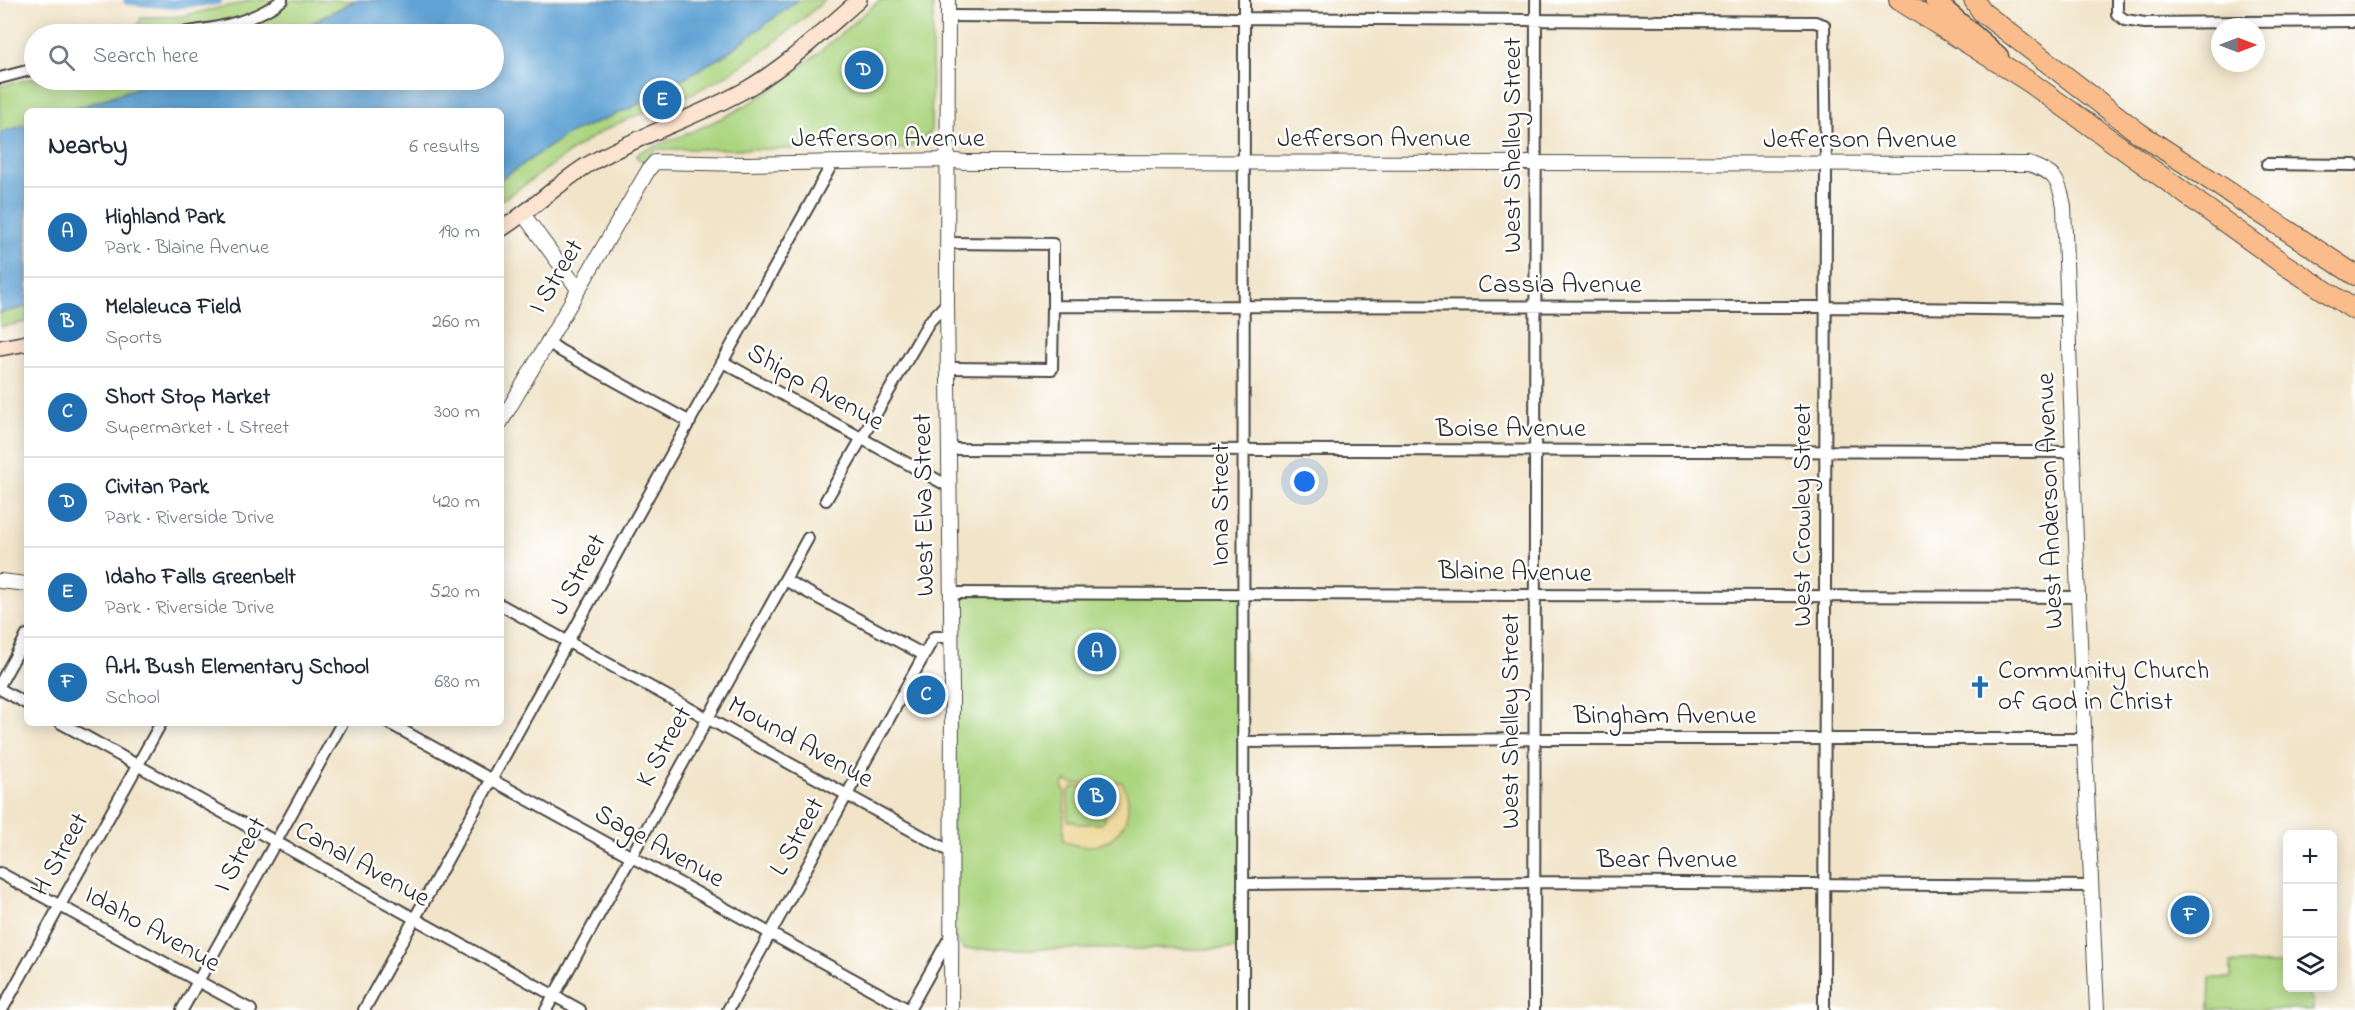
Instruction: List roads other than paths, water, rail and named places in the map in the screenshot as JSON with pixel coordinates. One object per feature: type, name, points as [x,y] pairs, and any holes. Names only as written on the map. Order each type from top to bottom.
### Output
[{"type":"highway","points":[[1899,0],[2031,83],[2282,263],[2355,310]]},
{"type":"highway","points":[[1934,0],[2031,83]]},
{"type":"highway","points":[[1975,4],[2139,133],[2355,274]]},
{"type":"highway","points":[[2268,219],[2355,260]]},
{"type":"highway","points":[[2282,263],[2355,322]]},
{"type":"main road","points":[[504,227],[595,161],[746,89],[777,69],[859,0]]},
{"type":"main road","points":[[0,348],[24,343]]},
{"type":"street","points":[[232,24],[251,19],[282,0]]},
{"type":"street","name":"West Elva Street","points":[[948,0],[947,303],[951,593],[951,1010]]},
{"type":"street","name":"Iona Street","points":[[1243,1010],[1244,0]]},
{"type":"street","name":"West Shelley Street","points":[[1534,1010],[1536,0]]},
{"type":"street","points":[[2117,0],[2117,14],[2124,20],[2145,23],[2355,21]]},
{"type":"street","points":[[948,16],[1536,21]]},
{"type":"street","name":"West Crowley Street","points":[[1536,21],[1821,22],[1826,30],[1824,1010]]},
{"type":"street","points":[[0,78],[24,72]]},
{"type":"street","name":"Jefferson Avenue","points":[[658,161],[746,164],[947,160],[965,162],[2029,164],[2046,170],[2060,183],[2064,206]]},
{"type":"street","name":"I Street","points":[[504,417],[649,169],[653,163],[658,161]]},
{"type":"street","name":"J Street","points":[[364,1010],[833,162]]},
{"type":"street","points":[[2267,164],[2355,165]]},
{"type":"street","name":"West Anderson Avenue","points":[[2064,206],[2078,597],[2097,1010]]},
{"type":"street","points":[[523,214],[579,289]]},
{"type":"street","points":[[947,243],[1053,244],[1052,369],[948,368]]},
{"type":"street","points":[[826,500],[929,322],[947,303]]},
{"type":"street","name":"Cassia Avenue","points":[[1053,306],[2067,310]]},
{"type":"street","points":[[547,341],[561,351],[690,422]]},
{"type":"street","name":"Shipp Avenue","points":[[723,362],[950,487]]},
{"type":"street","name":"Boise Avenue","points":[[949,449],[2074,452]]},
{"type":"street","name":"K Street","points":[[546,1010],[808,538]]},
{"type":"street","points":[[785,580],[924,655]]},
{"type":"street","points":[[0,581],[24,584]]},
{"type":"street","name":"Blaine Avenue","points":[[951,593],[2078,597]]},
{"type":"street","name":"Mound Avenue","points":[[504,606],[951,852]]},
{"type":"street","name":"L Street","points":[[728,1010],[934,637],[951,637]]},
{"type":"street","points":[[0,684],[24,640]]},
{"type":"street","points":[[0,689],[24,702]]},
{"type":"street","name":"Canal Avenue","points":[[66,726],[580,1010]]},
{"type":"street","name":"H Street","points":[[2,1010],[159,726]]},
{"type":"street","name":"I Street","points":[[182,1010],[340,726]]},
{"type":"street","name":"Sage Avenue","points":[[394,726],[909,1010]]},
{"type":"street","name":"Bingham Avenue","points":[[1243,742],[1534,739],[2086,739]]},
{"type":"street","name":"Idaho Avenue","points":[[0,873],[251,1010]]},
{"type":"street","name":"Bear Avenue","points":[[1243,884],[1825,882],[2092,886]]},
{"type":"street","points":[[909,1010],[951,935]]},
{"type":"water","points":[[356,0],[798,0],[724,55],[633,107],[568,134],[504,177],[504,108],[78,108],[130,90],[504,90],[504,24],[310,24]]},
{"type":"water","points":[[24,125],[24,308],[0,313],[0,133]]},
{"type":"waterway","points":[[128,0],[172,4],[217,0]]},
{"type":"place","name":"Civitan Park","points":[[864,70]]},
{"type":"place","name":"Idaho Falls Greenbelt","points":[[662,100]]},
{"type":"place","name":"Highland Park","points":[[1097,652]]},
{"type":"place","name":"Community Church of God in Christ","points":[[1980,687]]},
{"type":"place","name":"Short Stop Market","points":[[926,695]]},
{"type":"place","name":"Melaleuca Field","points":[[1097,797]]},
{"type":"place","name":"A.H. Bush Elementary School","points":[[2190,915]]}]
